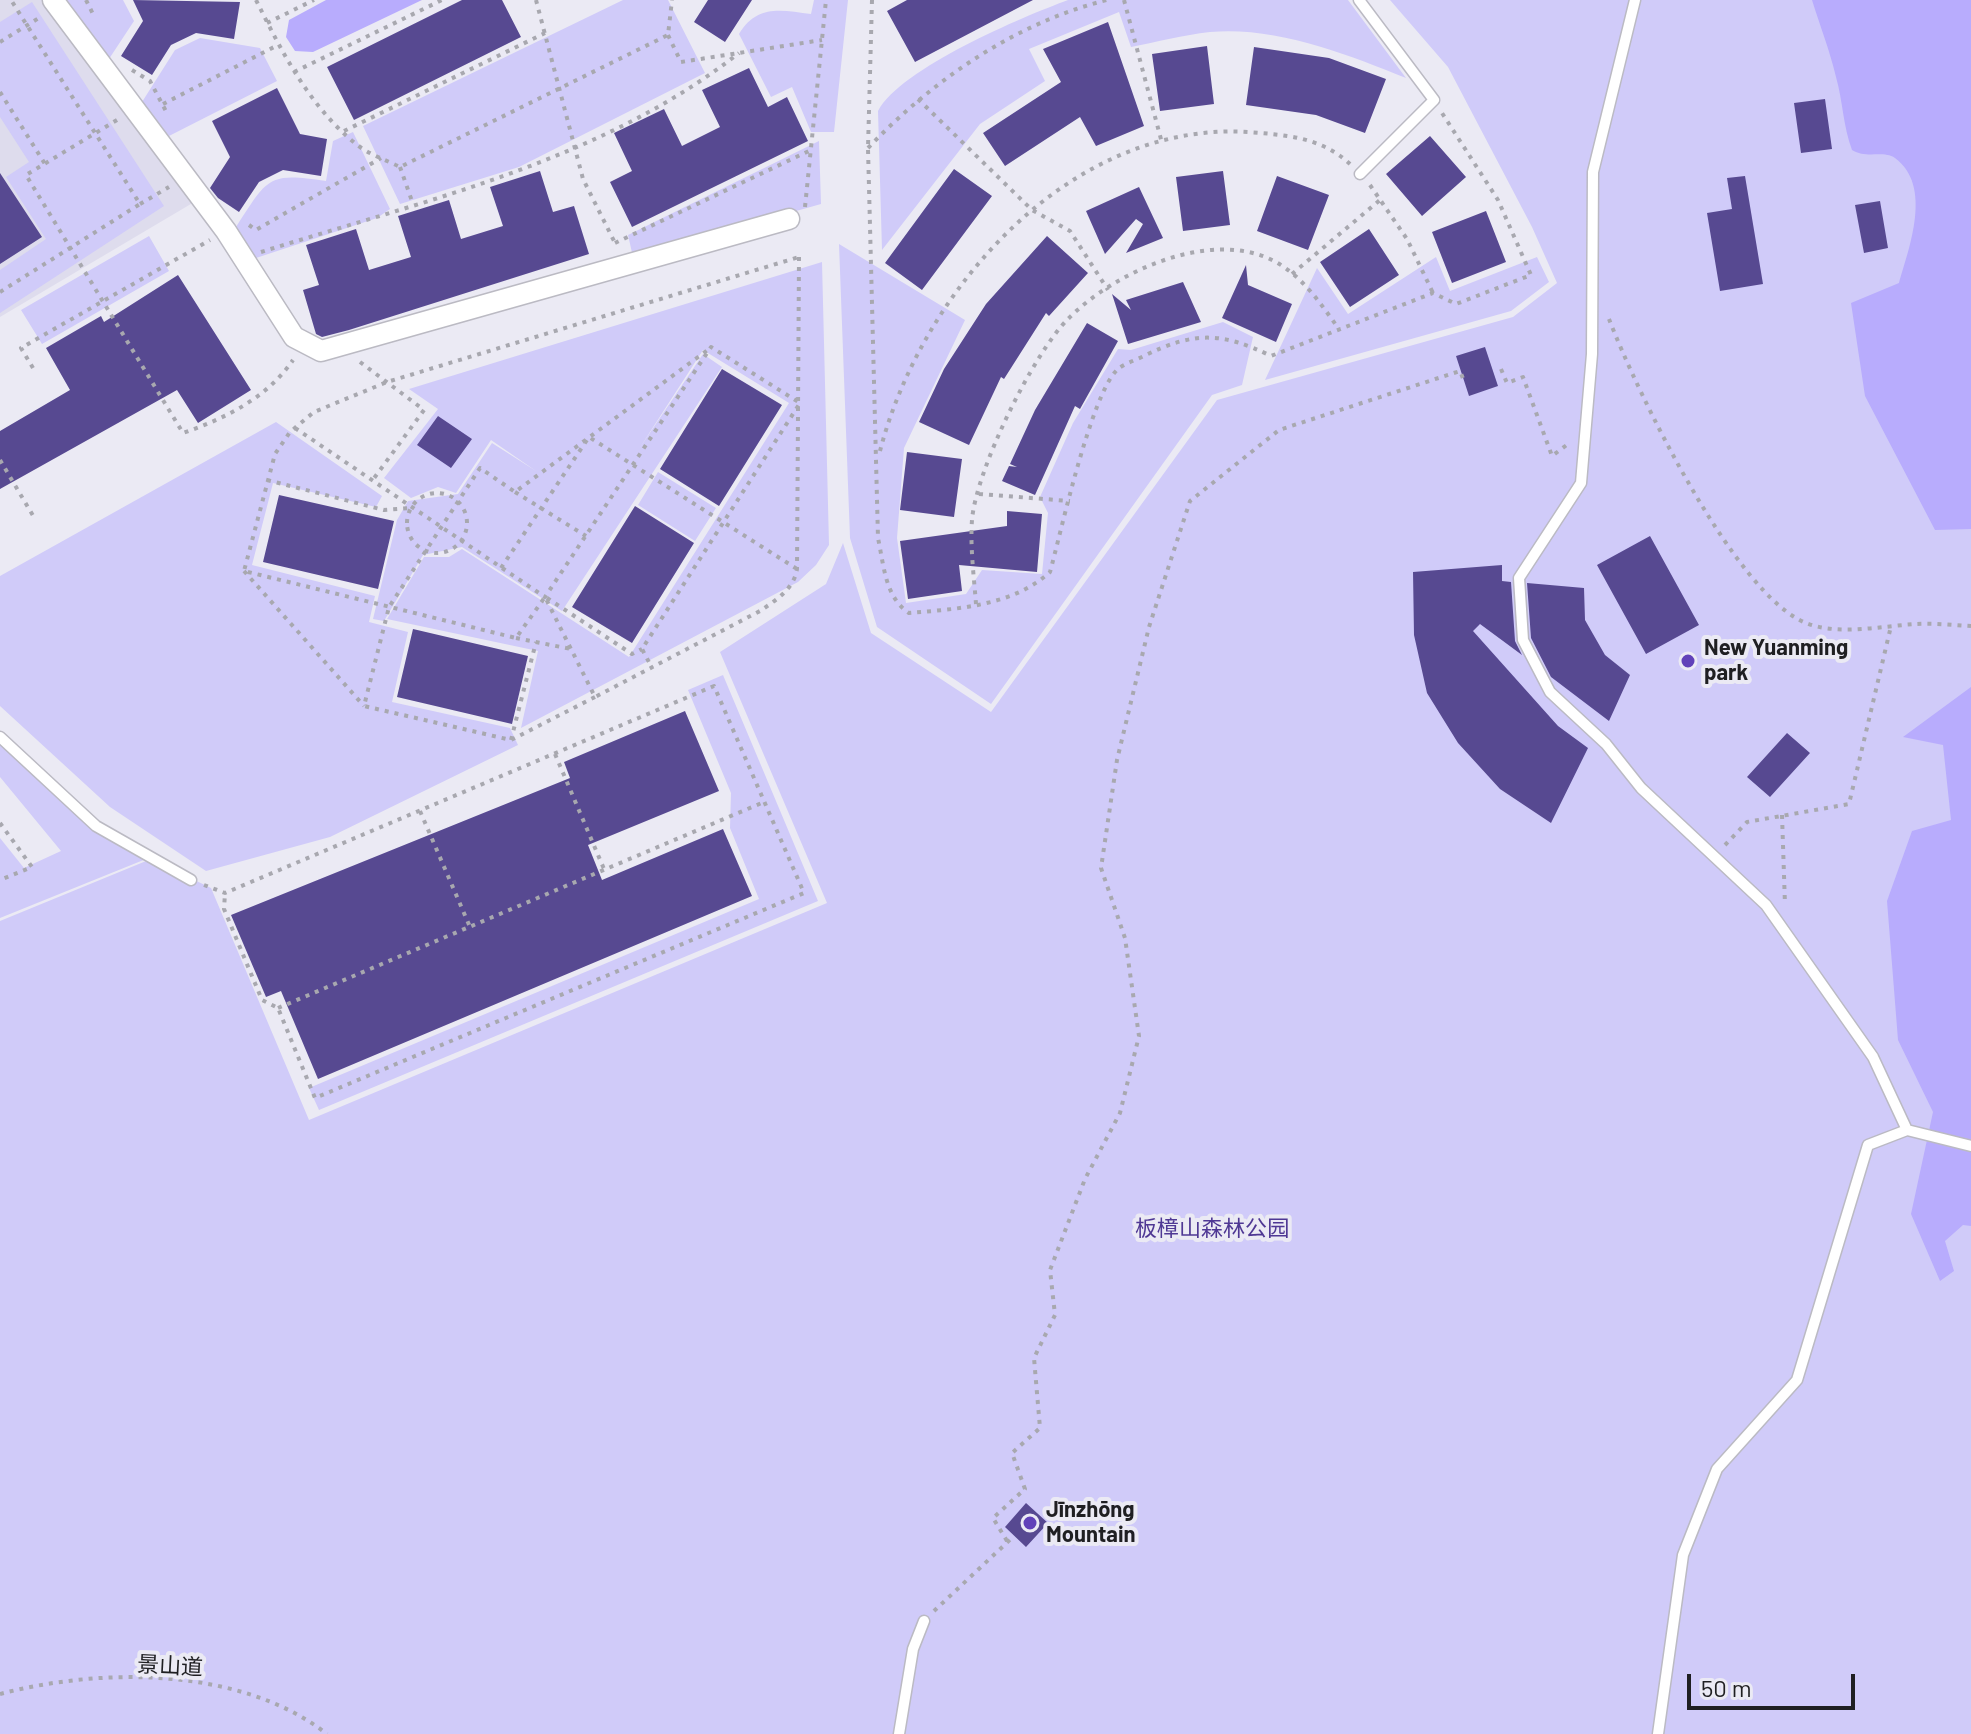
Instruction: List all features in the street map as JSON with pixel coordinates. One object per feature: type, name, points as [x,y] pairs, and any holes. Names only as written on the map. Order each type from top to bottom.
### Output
[{"type":"street","points":[[56,3],[186,178],[235,227],[243,257],[294,337],[321,351],[789,219]]},
{"type":"lane","points":[[1359,0],[1434,100],[1360,174]]},
{"type":"lane","points":[[1635,0],[1593,172],[1592,354],[1581,483],[1519,578],[1523,640],[1550,692],[1606,744],[1641,788],[1766,905],[1873,1057],[1907,1130]]},
{"type":"lane","points":[[0,737],[96,826],[191,880]]},
{"type":"lane","points":[[1658,1734],[1683,1555],[1717,1469],[1797,1380],[1868,1145],[1907,1130],[1971,1146]]},
{"type":"lane","points":[[899,1734],[913,1649],[924,1621]]},
{"type":"path","points":[[11,0],[140,204]]},
{"type":"path","points":[[86,0],[98,24]]},
{"type":"path","points":[[256,0],[294,72],[357,145],[400,167],[413,204]]},
{"type":"path","points":[[267,23],[314,0]]},
{"type":"path","points":[[294,72],[442,0]]},
{"type":"path","points":[[536,0],[583,179],[626,266]]},
{"type":"path","points":[[672,0],[668,35],[681,62],[822,40]]},
{"type":"path","points":[[789,219],[805,212],[826,0]]},
{"type":"path","points":[[872,0],[868,148],[878,538],[896,604],[909,613],[976,604],[1036,586],[1050,572],[1096,410],[1117,370],[1159,348],[1201,337],[1235,338],[1271,356],[1433,293]]},
{"type":"path","points":[[868,148],[918,99],[962,66],[1021,34],[1107,0]]},
{"type":"path","points":[[1124,0],[1162,143]]},
{"type":"path","points":[[0,42],[56,3]]},
{"type":"path","points":[[344,131],[545,33]]},
{"type":"path","points":[[400,167],[668,35]]},
{"type":"path","points":[[163,105],[278,45]]},
{"type":"path","points":[[243,257],[536,167],[692,90],[739,53]]},
{"type":"path","points":[[128,67],[150,81],[169,118]]},
{"type":"path","points":[[0,92],[45,164]]},
{"type":"path","points":[[918,99],[1032,210],[1070,231],[1108,290]]},
{"type":"path","points":[[878,460],[890,413],[955,291],[997,239],[1058,188],[1116,159],[1162,143],[1233,131],[1293,135],[1334,149],[1360,174],[1407,239],[1433,293],[1456,304],[1531,275],[1498,200],[1434,100]]},
{"type":"path","points":[[135,109],[26,175],[183,433],[207,425],[262,394],[294,358]]},
{"type":"path","points":[[615,243],[811,150]]},
{"type":"path","points":[[33,368],[21,348],[235,227],[256,230],[381,158]]},
{"type":"path","points":[[0,292],[186,178]]},
{"type":"path","points":[[1292,274],[1380,200]]},
{"type":"path","points":[[976,604],[972,518],[988,461],[1042,356],[1068,319],[1108,290],[1173,255],[1225,249],[1271,260],[1305,283],[1339,329]]},
{"type":"path","points":[[799,257],[797,569],[795,579],[783,595],[760,611],[511,740],[364,706],[244,571],[275,454],[295,428],[314,412],[387,382],[799,257]]},
{"type":"path","points":[[1605,308],[1622,355],[1706,513],[1749,576],[1775,605],[1807,623],[1845,629],[1971,626]]},
{"type":"path","points":[[339,346],[424,410],[371,481]]},
{"type":"path","points":[[711,347],[800,403]]},
{"type":"path","points":[[515,492],[711,347]]},
{"type":"path","points":[[516,638],[711,347]]},
{"type":"path","points":[[1501,369],[1507,383],[1523,377],[1552,456],[1586,430]]},
{"type":"path","points":[[1007,1541],[993,1518],[1025,1489],[1012,1453],[1040,1428],[1034,1358],[1055,1315],[1050,1270],[1085,1179],[1120,1113],[1139,1036],[1125,938],[1101,868],[1117,760],[1149,627],[1190,501],[1279,430],[1460,371],[1464,381]]},
{"type":"path","points":[[295,428],[632,654],[642,649],[800,403]]},
{"type":"path","points":[[589,437],[797,569]]},
{"type":"path","points":[[501,568],[589,437]]},
{"type":"path","points":[[0,460],[35,519]]},
{"type":"path","points":[[364,706],[389,607],[480,468],[586,536]]},
{"type":"path","points":[[267,480],[384,510],[411,508]]},
{"type":"path","points":[[435,493],[458,501],[468,522],[462,541],[444,552],[424,550],[410,537],[407,517],[411,508],[425,495],[435,493]]},
{"type":"path","points":[[979,494],[1070,501]]},
{"type":"path","points":[[244,571],[571,649]]},
{"type":"path","points":[[545,597],[595,697]]},
{"type":"path","points":[[1714,856],[1747,822],[1849,804],[1891,626]]},
{"type":"path","points":[[511,740],[536,642]]},
{"type":"path","points":[[642,649],[652,668]]},
{"type":"path","points":[[191,880],[225,893],[714,686],[804,893],[315,1098],[278,1008],[262,1000],[224,909],[225,893]]},
{"type":"path","points":[[555,754],[604,869]]},
{"type":"path","points":[[278,1008],[764,802]]},
{"type":"path","points":[[420,811],[470,927]]},
{"type":"path","points":[[1782,815],[1786,933]]},
{"type":"path","points":[[0,823],[32,867],[0,880]]},
{"type":"path","points":[[924,1621],[1014,1536]]},
{"type":"path","name":"景山道","points":[[0,1694],[85,1681],[138,1679],[215,1684],[258,1696],[302,1714],[327,1734]]},
{"type":"shaded area","points":[[0,0],[53,0],[201,198],[0,317]]},
{"type":"shaded area","points":[[326,0],[422,0],[313,52],[295,51],[286,37],[289,20]]},
{"type":"shaded area","points":[[1812,0],[1971,0],[1971,529],[1935,530],[1865,396],[1851,303],[1899,283],[1912,235],[1916,201],[1913,184],[1895,158],[1852,150],[1834,67]]},
{"type":"shaded area","points":[[1971,687],[1971,1226],[1963,1225],[1945,1241],[1954,1271],[1940,1281],[1911,1214],[1933,1112],[1898,1040],[1887,901],[1912,831],[1951,820],[1943,745],[1903,737]]},
{"type":"green space","points":[[60,0],[123,0],[134,21],[107,62]]},
{"type":"green space","points":[[623,0],[668,0],[705,73],[519,167],[400,204],[363,126]]},
{"type":"green space","points":[[814,0],[848,0],[834,132],[811,132],[792,87],[771,97],[739,34],[746,24],[762,13],[811,14]]},
{"type":"green space","points":[[1068,0],[1348,0],[1406,78],[1335,51],[1260,33],[1210,32],[1131,47],[1119,12],[1029,49],[1045,81],[980,124],[882,250],[878,111],[891,95],[936,61],[1022,18]]},
{"type":"green space","name":"板樟山森林公园","points":[[1390,0],[1971,0],[1971,1734],[0,1734],[0,921],[151,859],[211,888],[309,1120],[827,903],[720,652],[826,584],[843,543],[871,633],[991,712],[1217,400],[1513,317],[1557,283],[1532,227],[1448,67]]},
{"type":"green space","points":[[32,2],[164,206],[0,313],[0,270],[46,239],[6,177],[29,162],[0,117],[0,22]]},
{"type":"green space","points":[[200,38],[260,48],[277,81],[169,136],[142,102],[175,50]]},
{"type":"green space","points":[[353,132],[390,209],[377,218],[253,259],[236,227],[255,198],[271,182],[280,179],[326,181],[333,141]]},
{"type":"green space","points":[[819,141],[821,204],[633,257],[628,235]]},
{"type":"green space","points":[[149,236],[169,271],[42,344],[21,310]]},
{"type":"green space","points":[[839,244],[965,320],[904,448],[897,538],[906,603],[966,594],[982,570],[1042,574],[1048,513],[1040,497],[1073,423],[1118,349],[1131,350],[1223,322],[1253,337],[1242,385],[1212,395],[991,704],[877,627],[850,538]]},
{"type":"green space","points":[[1436,257],[1450,291],[1537,257],[1549,282],[1511,311],[1265,380],[1317,268],[1348,314]]},
{"type":"green space","points":[[822,262],[829,545],[816,565],[798,582],[521,728],[538,651],[387,619],[424,557],[449,557],[462,549],[629,657],[789,403],[703,350],[639,449],[703,354],[722,367],[562,611],[462,547],[423,555],[384,621],[373,619],[397,520],[408,501],[458,494],[492,443],[536,471],[491,440],[456,493],[438,487],[411,498],[384,478],[438,409],[409,389]]},
{"type":"green space","points":[[276,422],[382,496],[376,507],[273,483],[252,565],[375,596],[369,622],[408,632],[392,702],[510,728],[518,745],[330,837],[206,871],[110,807],[0,706],[0,576]]},
{"type":"green space","points":[[658,472],[716,508],[695,541],[638,505]]},
{"type":"green space","points":[[723,675],[818,901],[319,1110],[309,1088],[759,899],[730,828],[731,793],[688,690]]},
{"type":"green space","points":[[0,741],[94,828],[146,859],[0,918],[0,838],[24,868],[61,851],[0,777]]},
{"type":"building","points":[[133,0],[240,2],[234,39],[196,33],[171,45],[152,75],[121,56],[143,21]]},
{"type":"building","points":[[462,0],[502,0],[521,37],[354,120],[327,67]]},
{"type":"building","points":[[708,0],[752,0],[725,42],[694,22]]},
{"type":"building","points":[[907,0],[1033,0],[915,62],[887,11]]},
{"type":"building","points":[[1108,22],[1144,126],[1096,146],[1080,117],[1005,166],[983,133],[1061,82],[1043,49]]},
{"type":"building","points":[[1207,46],[1214,104],[1160,111],[1152,54]]},
{"type":"building","points":[[1254,47],[1329,58],[1386,79],[1365,133],[1316,115],[1246,105]]},
{"type":"building","points":[[749,68],[768,107],[787,97],[808,141],[632,227],[610,182],[632,171],[614,133],[664,109],[682,146],[720,127],[702,90]]},
{"type":"building","points":[[277,88],[300,134],[327,139],[321,176],[283,170],[259,182],[239,212],[218,198],[210,188],[230,157],[212,121]]},
{"type":"building","points":[[1825,99],[1832,149],[1801,153],[1794,103]]},
{"type":"building","points":[[1430,136],[1466,177],[1422,216],[1386,174]]},
{"type":"building","points":[[954,169],[992,196],[922,290],[885,263]]},
{"type":"building","points":[[540,171],[553,212],[574,206],[589,254],[349,330],[322,337],[316,334],[303,290],[319,285],[306,245],[356,229],[369,270],[411,257],[398,216],[449,200],[461,239],[503,226],[490,187]]},
{"type":"building","points":[[1223,171],[1230,225],[1183,231],[1176,177]]},
{"type":"building","points":[[0,173],[42,237],[0,264]]},
{"type":"building","points":[[1277,176],[1329,195],[1308,250],[1257,231]]},
{"type":"building","points":[[1745,176],[1763,284],[1720,291],[1707,213],[1732,209],[1727,178]]},
{"type":"building","points":[[1139,187],[1163,238],[1126,253],[1143,224],[1136,219],[1105,254],[1086,211]]},
{"type":"building","points":[[1880,201],[1888,248],[1864,253],[1855,205]]},
{"type":"building","points":[[1486,211],[1506,262],[1452,283],[1432,232]]},
{"type":"building","points":[[1369,229],[1399,275],[1350,307],[1320,262]]},
{"type":"building","points":[[1047,236],[1088,273],[1049,316],[1046,313],[1004,379],[1001,377],[969,445],[919,422],[944,369],[986,304]]},
{"type":"building","points":[[1246,265],[1248,285],[1292,304],[1276,342],[1222,318]]},
{"type":"building","points":[[178,275],[251,390],[198,423],[177,390],[0,489],[0,431],[70,390],[46,348],[101,316],[104,322]]},
{"type":"building","points":[[1183,282],[1201,322],[1128,344],[1112,294],[1131,310],[1126,300]]},
{"type":"building","points":[[1087,323],[1118,341],[1080,409],[1075,406],[1035,495],[1002,481],[1009,466],[1017,467],[1010,464],[1035,410]]},
{"type":"building","points":[[1485,347],[1498,386],[1469,396],[1456,356]]},
{"type":"building","points":[[722,369],[782,405],[719,506],[660,469]]},
{"type":"building","points":[[438,416],[472,439],[451,468],[417,445]]},
{"type":"building","points":[[907,452],[962,459],[954,517],[900,510]]},
{"type":"building","points":[[279,495],[394,521],[378,589],[263,562]]},
{"type":"building","points":[[635,506],[694,543],[632,643],[572,607]]},
{"type":"building","points":[[1007,511],[1042,514],[1037,572],[959,565],[962,591],[908,599],[900,541],[1007,526]]},
{"type":"building","points":[[1650,536],[1699,625],[1646,654],[1597,565]]},
{"type":"building","points":[[1502,565],[1502,581],[1511,582],[1515,641],[1522,655],[1480,624],[1473,631],[1558,726],[1588,748],[1551,823],[1500,789],[1458,743],[1427,693],[1414,635],[1413,572]]},
{"type":"building","points":[[1527,583],[1584,588],[1585,620],[1605,655],[1630,675],[1609,721],[1551,677],[1531,638]]},
{"type":"building","points":[[413,629],[528,656],[512,724],[397,697]]},
{"type":"building","points":[[685,711],[719,791],[588,845],[602,880],[723,829],[752,896],[318,1079],[281,991],[266,997],[231,915],[570,778],[564,762]]},
{"type":"building","points":[[1787,733],[1810,753],[1770,797],[1747,777]]},
{"type":"building","points":[[1026,1503],[1048,1523],[1026,1547],[1005,1527]]},
{"type":"place","name":"New Yuanming park","points":[[1688,661]]},
{"type":"place","name":"Jīnzhōng Mountain","points":[[1030,1523]]}]
